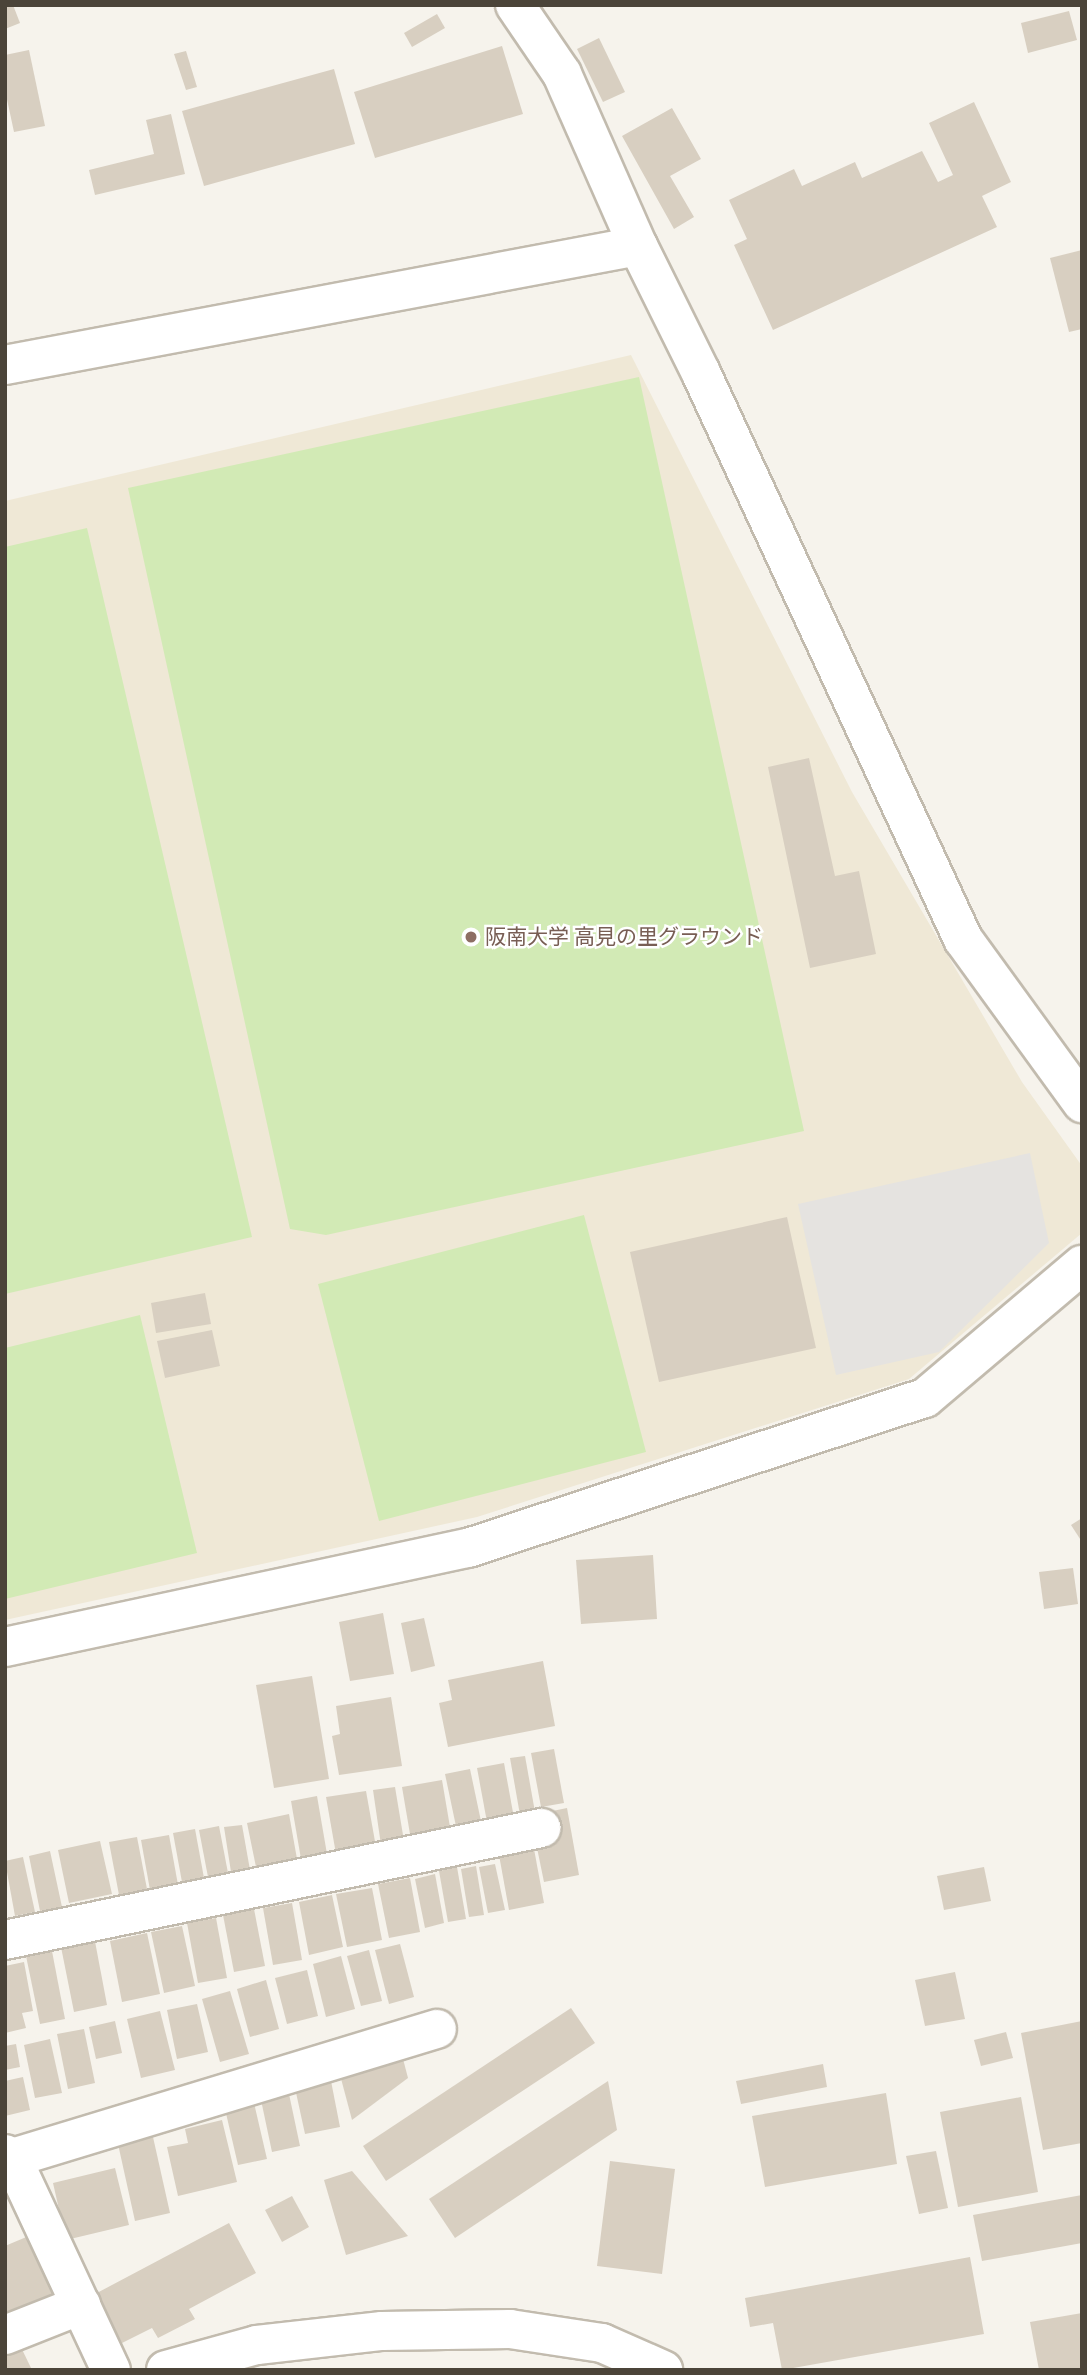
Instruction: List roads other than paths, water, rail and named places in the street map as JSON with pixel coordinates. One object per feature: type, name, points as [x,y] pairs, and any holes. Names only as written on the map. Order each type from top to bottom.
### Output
[{"type":"street","points":[[515,5],[562,74],[638,246],[701,373],[964,939],[1082,1103]]},
{"type":"street","points":[[5,365],[638,246]]},
{"type":"street","points":[[5,1647],[468,1548],[925,1398],[1082,1265]]},
{"type":"street","points":[[5,1940],[541,1828]]},
{"type":"street","points":[[111,2370],[9,2156],[438,2029]]},
{"type":"street","points":[[5,2335],[81,2305]]},
{"type":"street","points":[[166,2370],[257,2345],[382,2331],[510,2329],[598,2356],[663,2370]]},
{"type":"place","name":"阪南大学 高見の里グラウンド","points":[[471,937]]}]
